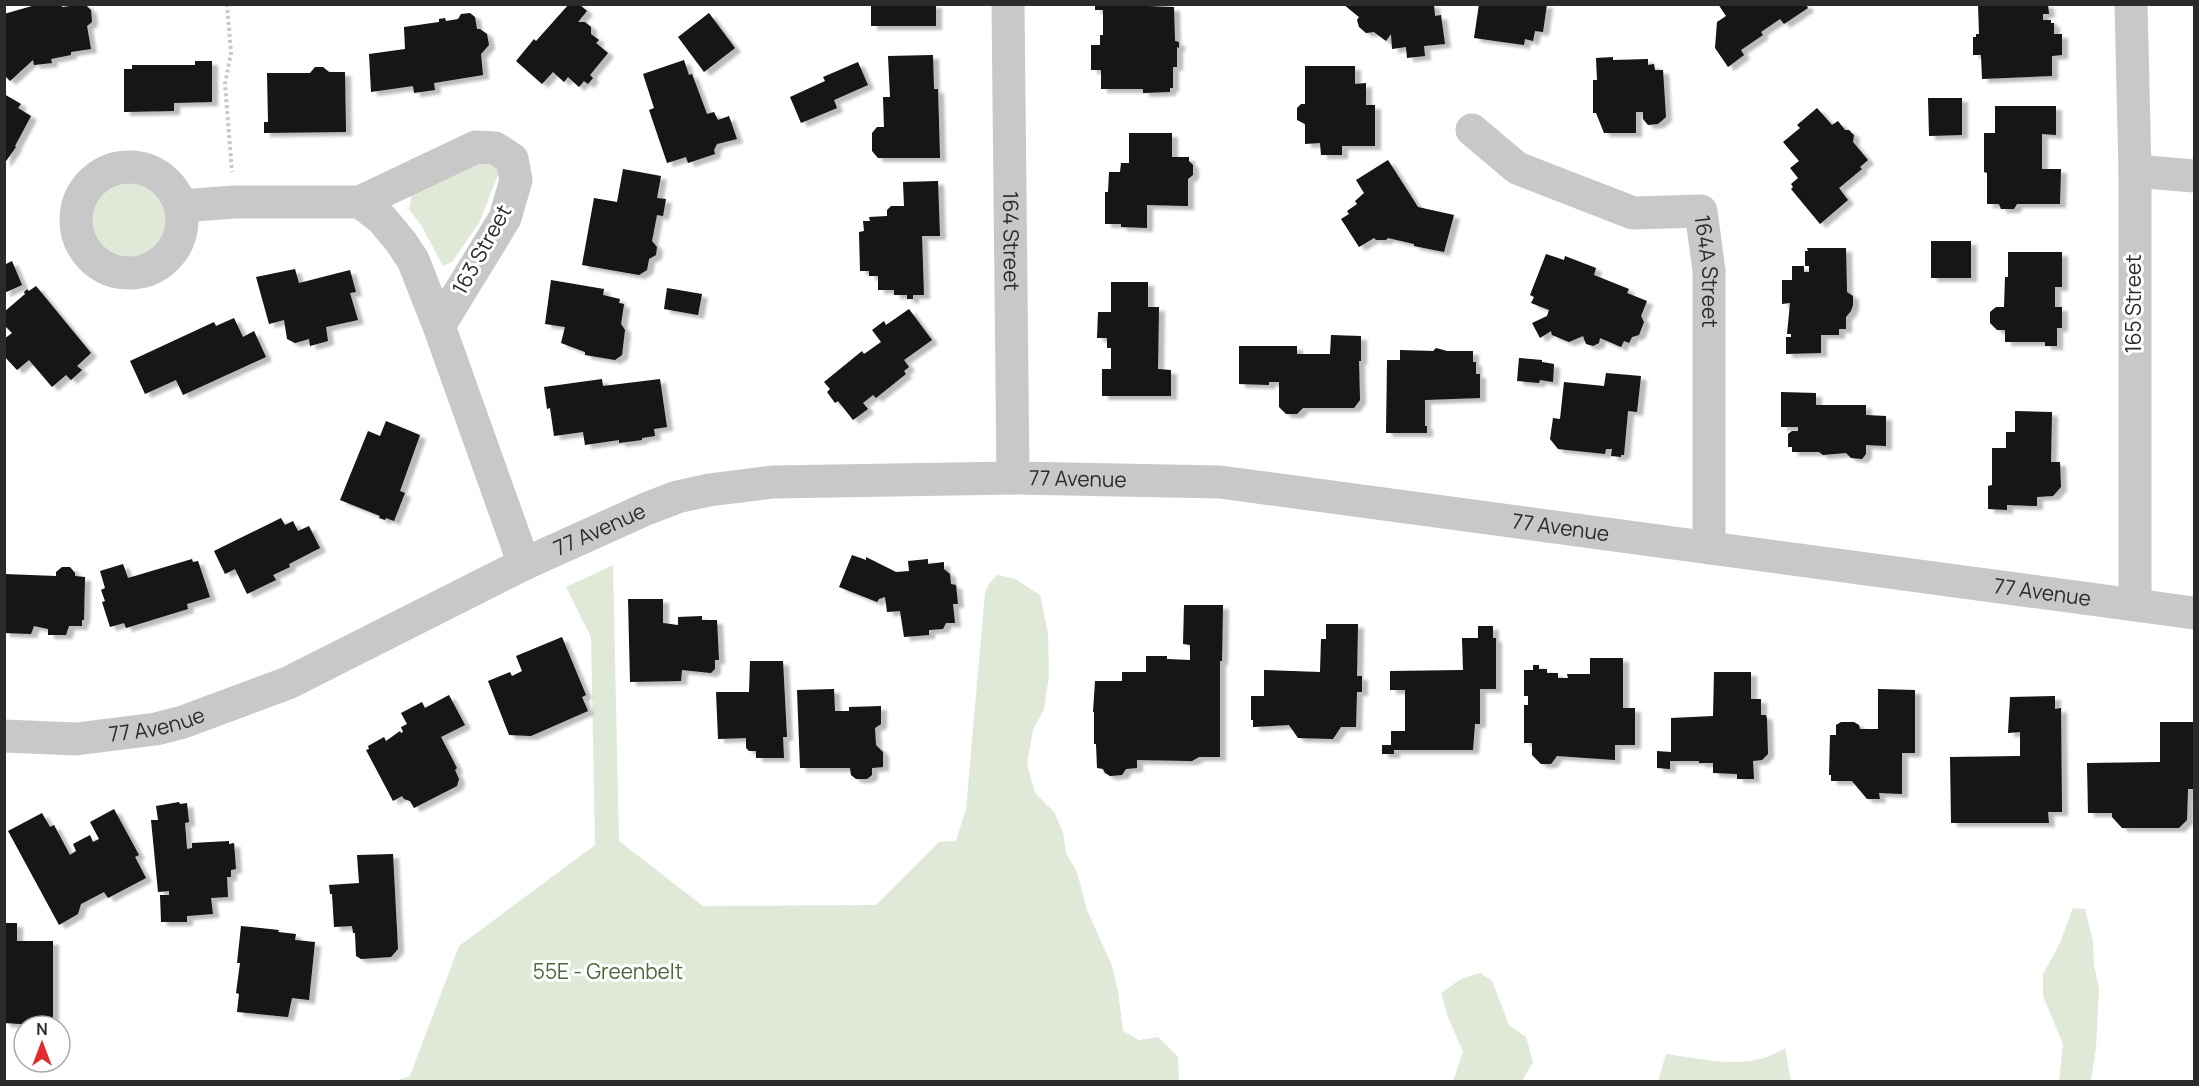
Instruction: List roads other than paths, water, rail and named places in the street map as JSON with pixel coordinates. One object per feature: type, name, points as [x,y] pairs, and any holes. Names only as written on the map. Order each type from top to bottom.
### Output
[{"type":"street","name":"164 Street","points":[[1008,4],[1013,478]]},
{"type":"street","name":"165 Street","points":[[2131,4],[2134,171],[2134,604]]},
{"type":"street","name":"164A Street","points":[[1472,130],[1517,168],[1633,213],[1701,211],[1709,271],[1709,548]]},
{"type":"street","name":"163 Street","points":[[181,206],[234,202],[360,202],[476,147],[495,148],[512,159],[516,180],[505,218],[439,326]]},
{"type":"street","points":[[2134,171],[2194,176]]},
{"type":"street","name":"163 Street","points":[[360,202],[382,219],[413,260],[524,564]]},
{"type":"street","name":"77 Avenue","points":[[4,736],[76,739],[156,729],[183,722],[288,683],[524,564],[646,509],[677,497],[709,490],[740,484],[773,482],[1013,478],[1220,482],[2194,613]]},
{"type":"park label","name":"55E - Greenbelt","points":[[608,972]]}]
